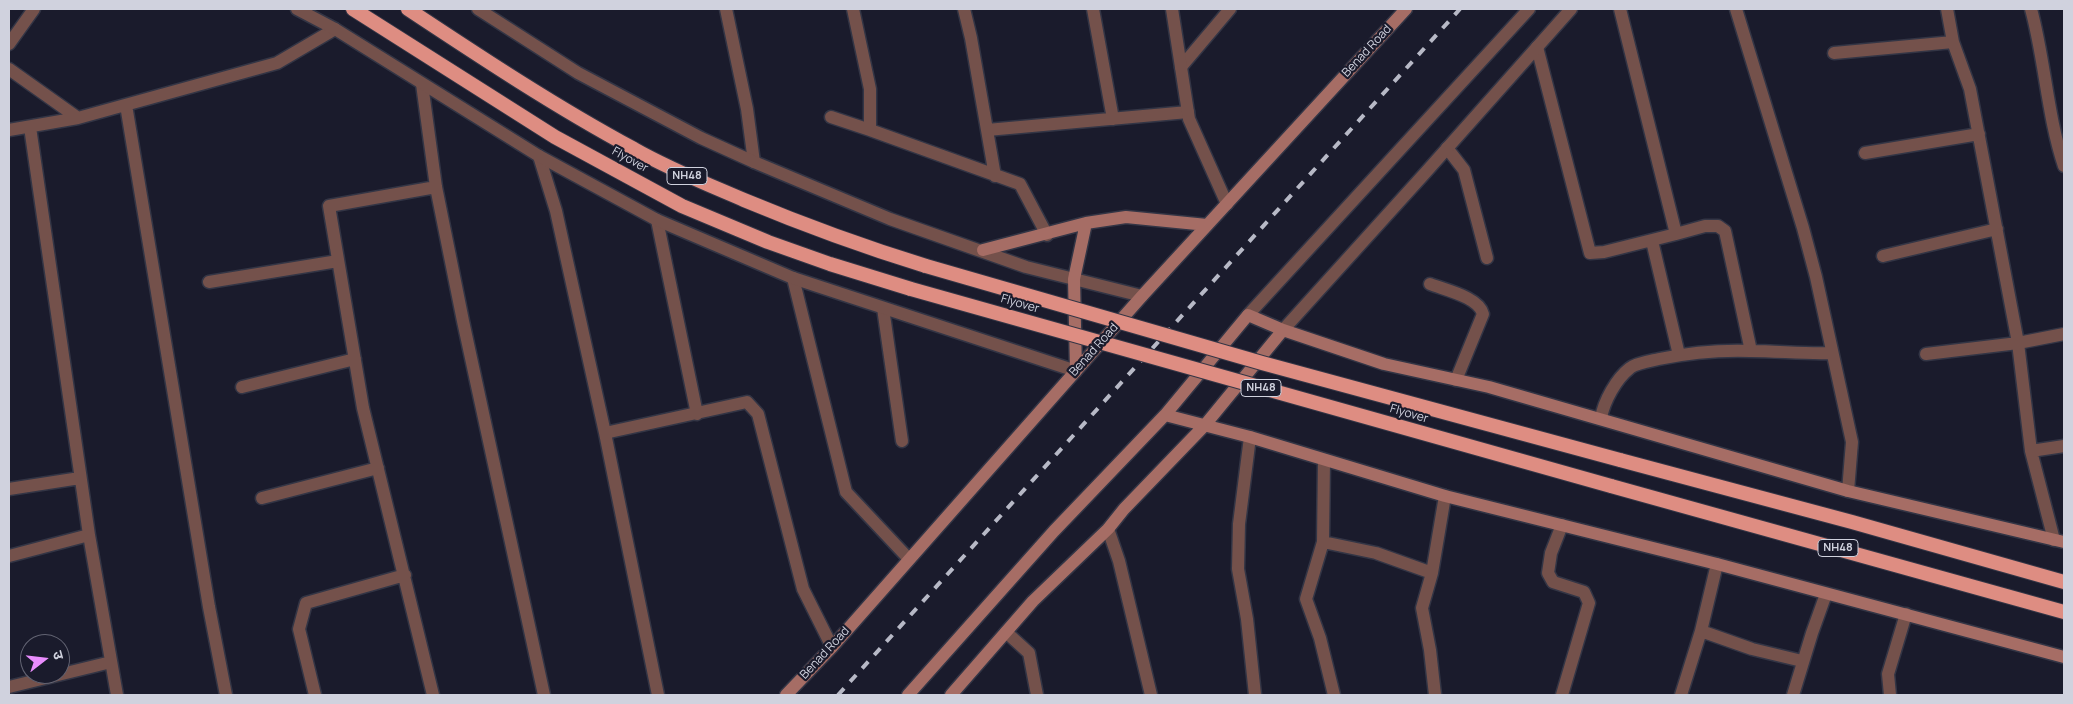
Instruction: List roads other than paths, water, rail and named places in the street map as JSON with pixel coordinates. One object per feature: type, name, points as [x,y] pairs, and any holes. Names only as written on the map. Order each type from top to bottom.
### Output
[{"type":"highway","name":"Flyover","points":[[352,9],[555,137],[682,206],[768,242],[830,264],[1611,486],[2064,612]]},
{"type":"highway","name":"Flyover","points":[[408,9],[574,115],[642,154],[690,178],[799,223],[864,247],[1262,362],[1852,522],[2064,582]]},
{"type":"main road","name":"Benad Road","points":[[786,695],[832,647],[908,559],[1207,224],[1406,9]]},
{"type":"main road","points":[[983,250],[1047,235],[1086,223],[1126,217],[1207,224]]},
{"type":"main road","points":[[1076,371],[1074,279],[1086,223]]},
{"type":"main road","points":[[908,695],[1054,531],[1164,415],[1248,315],[1283,330],[1384,364],[1489,386],[1848,491],[2059,541]]},
{"type":"main road","points":[[951,695],[1033,602],[1108,529],[1124,509],[1205,425],[1283,330]]},
{"type":"main road","points":[[1164,415],[1250,437],[1445,496],[1718,564],[2064,656]]},
{"type":"street","points":[[9,44],[34,9]]},
{"type":"street","points":[[297,9],[335,29],[539,156],[658,220],[792,278],[1076,371]]},
{"type":"street","points":[[478,9],[493,12],[578,73],[701,138],[754,162],[890,219],[983,250],[1026,267],[1142,296]]},
{"type":"street","points":[[726,9],[747,109],[754,162]]},
{"type":"street","points":[[853,9],[870,89],[870,130]]},
{"type":"street","points":[[964,9],[971,38],[995,176]]},
{"type":"street","points":[[1092,9],[1113,119]]},
{"type":"street","points":[[1172,9],[1189,119],[1226,204]]},
{"type":"street","points":[[1181,67],[1230,9]]},
{"type":"street","points":[[1248,315],[1529,9]]},
{"type":"street","points":[[1283,330],[1571,9]]},
{"type":"street","points":[[1620,9],[1676,234]]},
{"type":"street","points":[[1736,9],[1804,228],[1816,277],[1831,353],[1852,442],[1848,491]]},
{"type":"street","points":[[1947,9],[1953,42],[1970,89],[1997,229],[2018,343],[2032,451],[2059,541]]},
{"type":"street","points":[[2031,9],[2040,44],[2053,120],[2064,166]]},
{"type":"street","points":[[9,130],[78,118],[277,63],[335,29]]},
{"type":"street","points":[[1834,53],[1953,42]]},
{"type":"street","points":[[1537,47],[1590,253],[1604,252],[1711,226],[1718,226],[1725,231],[1751,351]]},
{"type":"street","points":[[9,69],[78,118]]},
{"type":"street","points":[[422,84],[436,187],[544,695]]},
{"type":"street","points":[[126,105],[209,607],[226,695]]},
{"type":"street","points":[[987,130],[1188,112]]},
{"type":"street","points":[[830,117],[1020,184],[1047,235]]},
{"type":"street","points":[[30,127],[80,478],[117,695]]},
{"type":"street","points":[[1865,153],[1978,134]]},
{"type":"street","points":[[1448,148],[1464,170],[1487,258]]},
{"type":"street","points":[[539,156],[556,211],[605,432],[658,695]]},
{"type":"street","points":[[433,695],[363,408],[329,206],[436,187]]},
{"type":"street","points":[[658,220],[697,414]]},
{"type":"street","points":[[1883,256],[1997,229]]},
{"type":"street","points":[[1652,241],[1679,355]]},
{"type":"street","points":[[209,282],[338,261]]},
{"type":"street","points":[[792,278],[846,492],[908,559]]},
{"type":"street","points":[[1430,284],[1476,302],[1482,308],[1483,314],[1456,380]]},
{"type":"street","points":[[883,308],[902,441]]},
{"type":"street","points":[[1926,354],[2018,343],[2064,334]]},
{"type":"street","points":[[1601,418],[1603,408],[1630,367],[1679,355],[1751,351],[1831,353]]},
{"type":"street","points":[[242,387],[354,359]]},
{"type":"street","points":[[605,432],[747,402],[758,414],[803,589],[832,647]]},
{"type":"street","points":[[1250,437],[1239,524],[1238,569],[1247,619],[1255,695]]},
{"type":"street","points":[[2032,451],[2064,446]]},
{"type":"street","points":[[1324,460],[1323,542],[1306,599],[1320,638],[1334,695]]},
{"type":"street","points":[[262,498],[378,468]]},
{"type":"street","points":[[9,489],[80,478]]},
{"type":"street","points":[[1435,695],[1430,650],[1422,608],[1432,573],[1445,496]]},
{"type":"street","points":[[1562,525],[1552,553],[1548,573],[1553,582],[1584,592],[1589,603],[1562,695]]},
{"type":"street","points":[[1108,529],[1119,561],[1151,695]]},
{"type":"street","points":[[9,556],[89,535]]},
{"type":"street","points":[[1323,542],[1376,553],[1432,573]]},
{"type":"street","points":[[1681,695],[1701,631],[1718,564]]},
{"type":"street","points":[[314,695],[299,629],[306,602],[404,575]]},
{"type":"street","points":[[1793,695],[1802,661],[1826,594]]},
{"type":"street","points":[[1890,695],[1888,674],[1906,614]]},
{"type":"street","points":[[1701,631],[1752,649],[1802,661]]},
{"type":"street","points":[[1006,632],[1029,653],[1037,695]]},
{"type":"street","points":[[9,687],[111,662]]},
{"type":"railway","points":[[838,695],[1460,9]]}]
